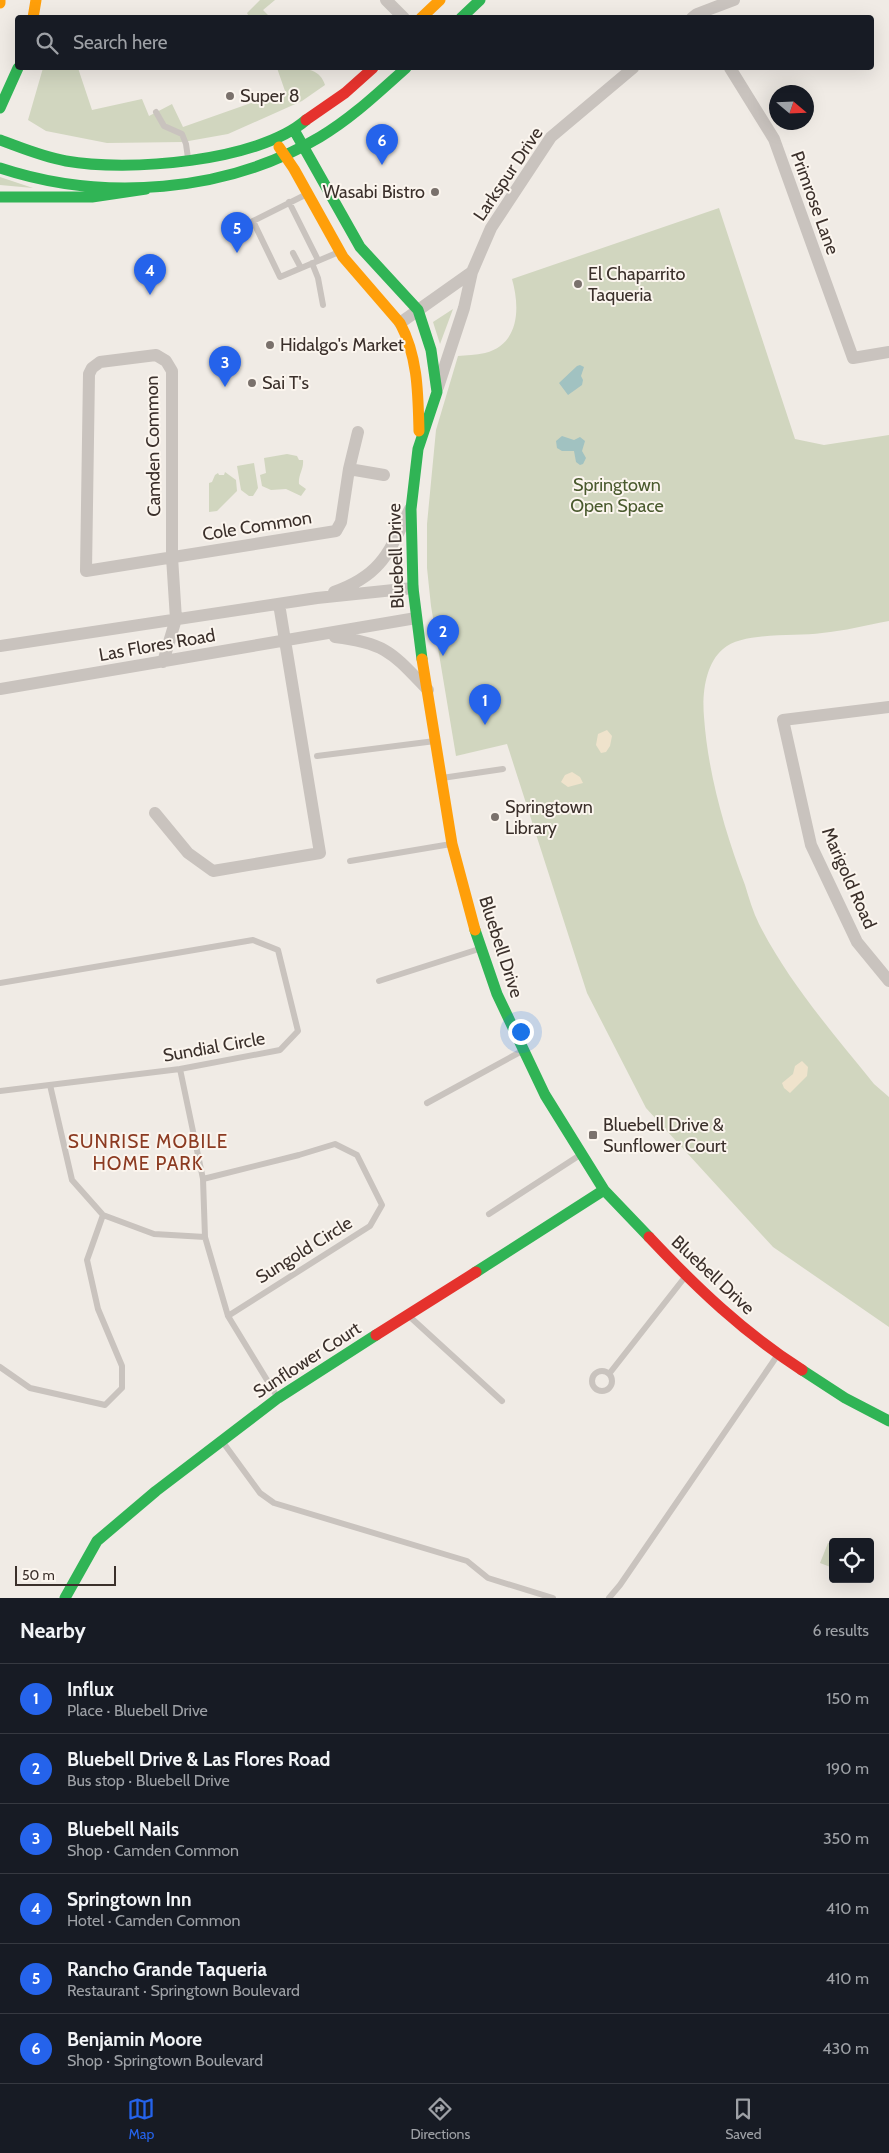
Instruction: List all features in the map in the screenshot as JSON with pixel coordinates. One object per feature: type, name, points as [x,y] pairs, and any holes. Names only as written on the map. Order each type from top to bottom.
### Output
[{"type":"main road","points":[[34,15],[36,0]]},
{"type":"main road","points":[[424,15],[440,0]]},
{"type":"main road","points":[[464,15],[480,0]]},
{"type":"main road","points":[[0,108],[17,70]]},
{"type":"main road","points":[[0,140],[71,162],[145,165],[224,154],[294,130],[346,94],[371,70]]},
{"type":"main road","points":[[0,196],[88,199],[127,194],[146,188],[220,176],[284,156],[322,136],[369,101],[404,70]]},
{"type":"main road","name":"Bluebell Drive","points":[[294,130],[360,247],[418,310],[431,350],[437,392],[420,444],[410,509],[416,618],[452,844],[480,949],[522,1051],[545,1095],[604,1190],[686,1276],[721,1310],[778,1355],[845,1398],[889,1422]]},
{"type":"main road","name":"Bluebell Drive","points":[[274,138],[294,169],[340,251],[408,335],[418,382],[420,444]]},
{"type":"main road","points":[[0,168],[67,184],[146,188]]},
{"type":"main road","name":"Sunflower Court","points":[[65,1598],[97,1541],[156,1491],[278,1398],[604,1190]]},
{"type":"street","points":[[386,0],[401,15]]},
{"type":"street","points":[[698,15],[734,0]]},
{"type":"street","name":"Larkspur Drive","points":[[437,392],[464,308],[472,272],[491,228],[551,137],[631,70]]},
{"type":"street","name":"Primrose Lane","points":[[731,70],[774,139],[853,358],[889,352]]},
{"type":"street","points":[[400,323],[472,272]]},
{"type":"street","name":"Camden Common","points":[[86,571],[89,374],[92,368],[100,362],[156,355],[166,362],[172,370],[172,557],[176,619],[163,662]]},
{"type":"street","points":[[358,432],[349,469],[384,475]]},
{"type":"street","name":"Cole Common","points":[[86,571],[336,531],[341,522],[349,469]]},
{"type":"street","name":"Las Flores Road","points":[[318,598],[343,589],[375,570],[388,555],[410,509]]},
{"type":"street","name":"Las Flores Road","points":[[0,646],[318,598],[413,588]]},
{"type":"street","points":[[155,813],[188,853],[213,871],[320,853],[279,604]]},
{"type":"street","name":"Las Flores Road","points":[[0,689],[416,618]]},
{"type":"street","name":"Las Flores Road","points":[[320,635],[368,642],[382,648],[400,662],[428,690]]},
{"type":"street","name":"Marigold Road","points":[[889,706],[783,720],[812,845],[857,942],[889,982]]},
{"type":"lane","points":[[156,112],[164,126],[182,134],[186,144],[188,160]]},
{"type":"lane","points":[[308,194],[290,202],[273,214],[253,221],[280,277],[340,251]]},
{"type":"lane","points":[[290,202],[315,262],[323,306]]},
{"type":"lane","points":[[293,253],[301,268]]},
{"type":"lane","points":[[317,756],[435,741]]},
{"type":"lane","points":[[441,778],[503,769]]},
{"type":"lane","points":[[350,861],[452,844]]},
{"type":"lane","name":"Sundial Circle","points":[[0,983],[253,940],[278,950],[298,1030],[280,1050],[180,1069],[0,1091]]},
{"type":"lane","points":[[378,981],[480,949]]},
{"type":"lane","points":[[427,1103],[522,1051]]},
{"type":"lane","points":[[180,1069],[203,1180],[205,1237],[228,1316],[278,1398]]},
{"type":"lane","points":[[50,1085],[72,1180],[102,1214],[154,1234],[205,1237]]},
{"type":"lane","name":"Sungold Circle","points":[[203,1180],[299,1156],[335,1144],[357,1155],[382,1205],[370,1226],[228,1316]]},
{"type":"lane","points":[[489,1214],[581,1154]]},
{"type":"lane","points":[[0,1367],[30,1388],[105,1405],[122,1388],[122,1366],[98,1308],[87,1260],[102,1214]]},
{"type":"lane","points":[[609,1374],[686,1276]]},
{"type":"lane","points":[[408,1316],[502,1401]]},
{"type":"lane","points":[[609,1598],[620,1585],[778,1355]]},
{"type":"lane","points":[[222,1441],[260,1493],[274,1503],[467,1561],[488,1578],[553,1598]]},
{"type":"green space","points":[[260,0],[275,0],[263,10],[268,15],[248,15],[247,13]]},
{"type":"green space","points":[[42,70],[79,70],[92,110],[142,99],[149,116],[172,104],[183,127],[285,91],[278,70],[312,70],[322,78],[325,85],[302,101],[228,134],[183,142],[107,143],[46,131],[28,120]]},
{"type":"green space","points":[[0,177],[33,188],[0,185]]},
{"type":"green space","name":"Springtown Open Space","points":[[719,208],[795,439],[824,445],[889,435],[889,621],[830,632],[756,637],[732,643],[717,655],[712,663],[704,690],[704,708],[709,760],[718,802],[759,924],[784,967],[812,1007],[874,1084],[889,1097],[889,1327],[773,1247],[646,1108],[587,993],[507,744],[456,756],[431,606],[427,568],[427,524],[436,430],[458,356],[485,353],[497,348],[505,342],[511,333],[515,323],[516,312],[515,290],[512,279]]},
{"type":"green space","points":[[453,309],[440,344],[433,322]]},
{"type":"green space","points":[[287,454],[297,456],[299,460],[303,460],[299,484],[306,489],[301,496],[286,489],[271,490],[262,486],[260,475],[266,473],[264,458]]},
{"type":"green space","points":[[254,463],[258,488],[253,496],[249,496],[241,490],[237,466]]},
{"type":"green space","points":[[225,472],[236,480],[237,491],[217,511],[209,512],[209,483],[212,482],[215,475],[218,473],[219,475],[224,475]]},
{"type":"green space","points":[[828,1543],[829,1543],[829,1566],[820,1563]]},
{"type":"sand","points":[[607,730],[612,736],[610,746],[606,752],[601,753],[596,745],[598,734]]},
{"type":"sand","points":[[572,772],[580,777],[583,783],[568,787],[561,782],[565,775]]},
{"type":"sand","points":[[802,1061],[808,1067],[807,1076],[790,1093],[784,1088],[782,1083],[793,1074],[795,1066]]},
{"type":"water","points":[[580,365],[584,367],[581,376],[583,380],[582,385],[568,395],[559,383]]},
{"type":"water","points":[[562,436],[574,440],[580,437],[585,441],[582,451],[586,458],[583,464],[580,465],[576,462],[574,451],[562,451],[557,448],[556,441]]},
{"type":"traffic: fast","points":[[464,15],[480,0]]},
{"type":"traffic: fast","points":[[0,108],[17,70]]},
{"type":"traffic: fast","points":[[0,168],[39,179],[80,185],[122,188],[163,186],[205,180],[245,170],[283,156],[320,137],[354,113],[404,70]]},
{"type":"traffic: fast","points":[[0,140],[41,155],[66,161],[92,164],[156,164],[225,154],[257,146],[284,134],[306,120]]},
{"type":"traffic: fast","points":[[294,130],[360,247],[418,310],[431,350],[437,392],[418,449],[411,509],[413,588],[422,659]]},
{"type":"traffic: fast","points":[[0,197],[92,197],[146,189]]},
{"type":"traffic: fast","points":[[475,930],[497,994],[545,1095],[604,1190],[649,1237]]},
{"type":"traffic: fast","points":[[476,1272],[604,1190]]},
{"type":"traffic: fast","points":[[65,1598],[97,1541],[156,1491],[278,1398],[376,1335]]},
{"type":"traffic: fast","points":[[802,1370],[845,1398],[889,1421]]},
{"type":"traffic: slow","points":[[34,15],[36,0]]},
{"type":"traffic: slow","points":[[424,15],[440,0]]},
{"type":"traffic: slow","points":[[279,147],[294,169],[343,257],[400,323],[414,362],[419,431]]},
{"type":"traffic: slow","points":[[422,659],[452,844],[475,930]]},
{"type":"traffic: jam","points":[[306,120],[345,93],[371,70]]},
{"type":"traffic: jam","points":[[649,1237],[685,1274],[740,1325],[802,1370]]},
{"type":"traffic: jam","points":[[376,1335],[476,1272]]},
{"type":"place","name":"Super 8","points":[[230,96]]},
{"type":"place","name":"Benjamin Moore","points":[[382,165]]},
{"type":"place","name":"Wasabi Bistro","points":[[435,192]]},
{"type":"place","name":"Rancho Grande Taqueria","points":[[237,253]]},
{"type":"place","name":"El Chaparrito Taqueria","points":[[578,284]]},
{"type":"place","name":"Springtown Inn","points":[[150,295]]},
{"type":"place","name":"Hidalgo's Market","points":[[270,345]]},
{"type":"place","name":"Sai T's","points":[[252,383]]},
{"type":"place","name":"Bluebell Nails","points":[[225,387]]},
{"type":"place","name":"Bluebell Drive & Las Flores Road","points":[[443,656]]},
{"type":"place","name":"Influx","points":[[485,725]]},
{"type":"place","name":"Springtown Library","points":[[495,817]]},
{"type":"place","name":"Bluebell Drive & Sunflower Court","points":[[593,1135]]},
{"type":"district","name":"SUNRISE MOBILE HOME PARK","points":[[148,1152]]}]
